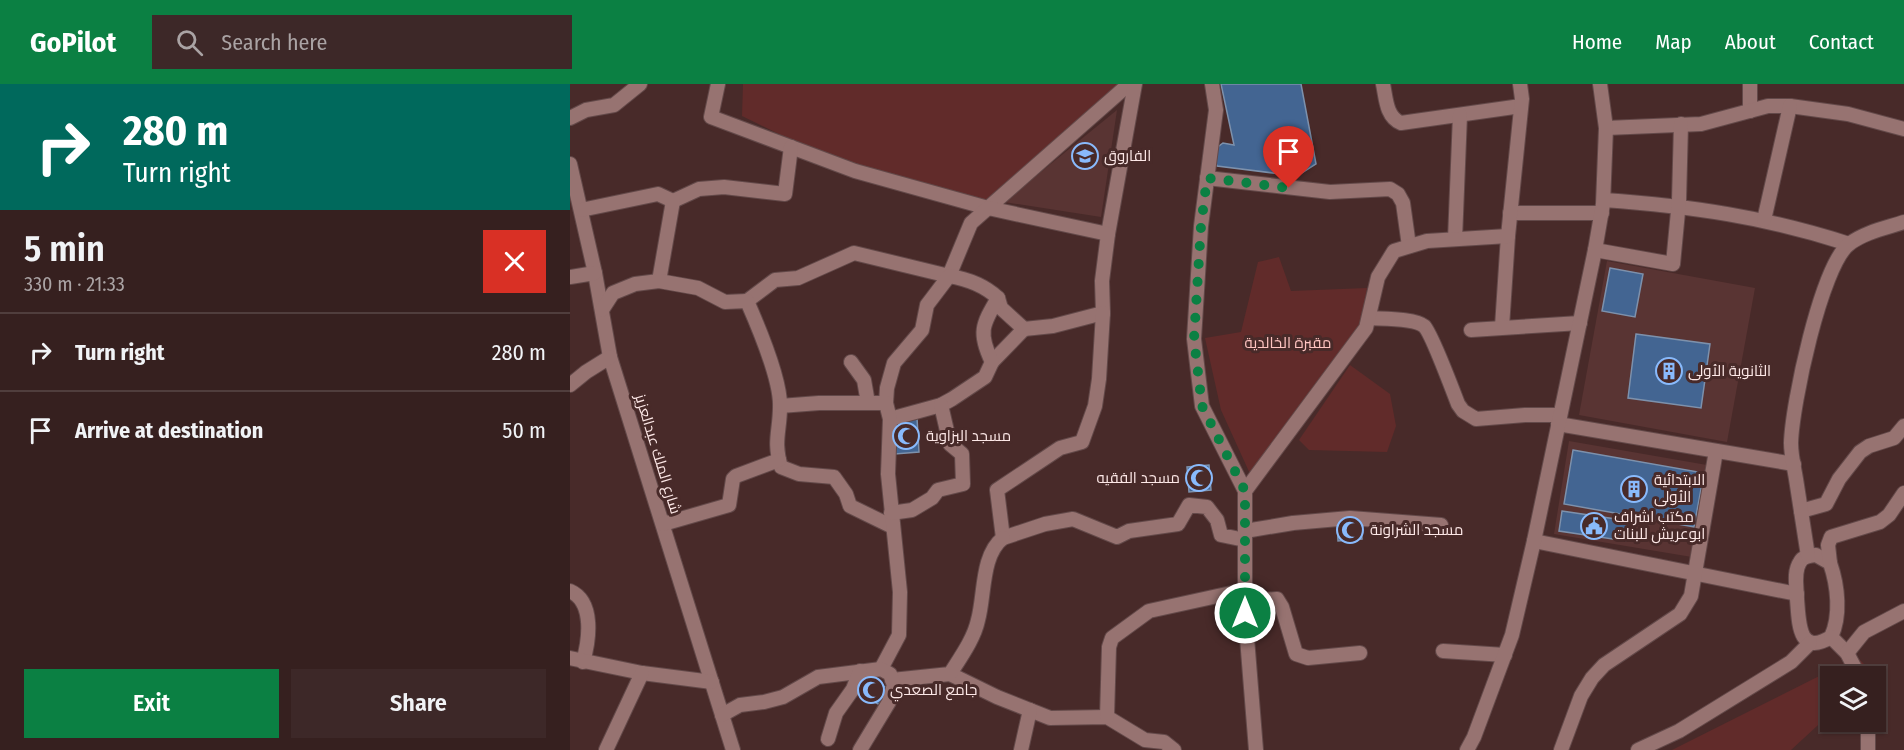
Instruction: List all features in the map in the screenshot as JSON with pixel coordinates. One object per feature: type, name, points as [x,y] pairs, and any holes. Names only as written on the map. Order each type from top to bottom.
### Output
[{"type":"street","points":[[570,118],[586,110],[614,105],[640,84]]},
{"type":"street","points":[[716,84],[711,117],[855,171],[988,208],[1108,234]]},
{"type":"street","points":[[881,669],[899,636],[900,592],[888,474],[890,419],[886,403],[887,388],[894,363],[922,330],[927,305],[949,276],[971,223],[1129,84]]},
{"type":"street","points":[[1003,538],[997,490],[1060,448],[1082,442],[1095,406],[1103,313],[1102,281],[1108,234],[1135,84]]},
{"type":"street","points":[[1212,84],[1216,110],[1201,226],[1194,339],[1202,406],[1245,491],[1245,596],[1256,750]]},
{"type":"street","points":[[1383,84],[1390,114],[1394,121],[1401,123],[1521,106]]},
{"type":"street","points":[[1502,327],[1508,236],[1521,106],[1520,84]]},
{"type":"street","points":[[1467,750],[1512,635],[1595,250],[1603,206],[1606,128],[1600,84]]},
{"type":"street","points":[[1750,84],[1750,111]]},
{"type":"street","points":[[1606,128],[1701,124],[1768,106],[1790,106],[1848,114],[1904,129]]},
{"type":"street","points":[[1764,220],[1790,106]]},
{"type":"street","points":[[1455,239],[1460,115]]},
{"type":"street","points":[[1595,250],[1673,264],[1679,206],[1681,124]]},
{"type":"street","points":[[578,218],[658,194],[673,201],[699,189],[724,187],[785,194],[791,147]]},
{"type":"street","name":"شارع الملك عبدالعزيز","points":[[570,164],[578,218],[595,273],[610,357],[733,750]]},
{"type":"street","points":[[1207,178],[1330,192],[1390,189],[1398,194],[1403,203],[1409,246]]},
{"type":"street","points":[[659,281],[673,201]]},
{"type":"street","points":[[1510,213],[1603,206],[1679,206],[1764,220],[1807,230],[1849,244]]},
{"type":"street","points":[[1808,556],[1791,445],[1794,413],[1816,313],[1840,254],[1849,244],[1866,235],[1904,222]]},
{"type":"street","points":[[1245,491],[1366,328],[1378,277],[1394,251],[1427,241],[1508,236]]},
{"type":"street","points":[[602,310],[613,293],[635,284],[659,281],[698,288],[725,302],[747,301],[775,280],[798,278],[854,253],[965,279],[988,289],[998,298],[1001,308],[1024,329]]},
{"type":"street","points":[[570,277],[595,273]]},
{"type":"street","points":[[992,362],[983,342],[983,328],[998,298]]},
{"type":"street","points":[[747,301],[777,382],[780,406],[776,453],[781,466],[799,474],[834,477],[846,494],[850,506],[893,527]]},
{"type":"street","points":[[890,419],[941,405],[985,377],[992,362],[1024,329],[1053,326],[1103,313]]},
{"type":"street","points":[[1369,318],[1416,322],[1425,326],[1458,404],[1463,411],[1476,419],[1525,415],[1794,464]]},
{"type":"street","points":[[1470,330],[1580,323]]},
{"type":"street","points":[[570,384],[610,357]]},
{"type":"street","points":[[851,362],[864,380],[868,403]]},
{"type":"street","points":[[780,406],[819,403],[886,403]]},
{"type":"street","points":[[891,513],[912,510],[932,498],[938,490],[963,484],[962,454],[950,444],[941,405]]},
{"type":"street","points":[[1801,511],[1826,504],[1839,478],[1860,452],[1869,446],[1894,438],[1904,426]]},
{"type":"street","points":[[1561,750],[1581,696],[1592,678],[1604,664],[1680,614],[1691,596],[1697,574],[1716,451]]},
{"type":"street","points":[[663,524],[729,505],[733,479],[736,476],[779,460]]},
{"type":"street","points":[[1830,563],[1816,555],[1808,556],[1800,560],[1797,570],[1799,626],[1803,638],[1810,643],[1821,643],[1831,637],[1838,617],[1834,574],[1828,545],[1831,537],[1880,522],[1889,515],[1904,493]]},
{"type":"street","points":[[950,674],[978,622],[985,576],[995,544],[1003,538],[1045,524],[1073,519],[1117,537],[1129,531],[1178,524],[1189,505],[1207,507],[1217,520],[1221,535],[1245,536],[1293,523],[1350,518],[1441,525]]},
{"type":"street","points":[[1534,540],[1797,594]]},
{"type":"street","points":[[570,591],[580,598],[587,618],[589,638],[576,660],[642,673],[712,682]]},
{"type":"street","points":[[1107,717],[1109,647],[1112,638],[1149,611],[1245,596],[1277,599],[1282,607],[1294,651],[1301,657],[1360,653]]},
{"type":"street","points":[[1847,653],[1864,632],[1904,611]]},
{"type":"street","points":[[1831,637],[1847,653],[1854,666]]},
{"type":"street","points":[[1638,750],[1679,731],[1791,663],[1810,643]]},
{"type":"street","points":[[1443,651],[1505,655]]},
{"type":"street","points":[[722,715],[740,705],[783,698],[818,677],[881,669],[890,674],[894,685],[889,702],[860,750]]},
{"type":"street","points":[[828,739],[836,713],[853,689],[860,671]]},
{"type":"street","points":[[606,750],[642,673]]},
{"type":"street","points":[[892,680],[950,674],[997,697],[1050,718],[1107,717],[1145,740],[1164,742],[1174,750]]},
{"type":"street","points":[[1021,750],[1030,710]]},
{"type":"street","points":[[1868,732],[1868,750]]},
{"type":"shaded area","name":"الفاروق","points":[[1117,110],[1101,217],[1004,202]]},
{"type":"shaded area","points":[[1607,261],[1755,288],[1727,442],[1579,415]]},
{"type":"shaded area","points":[[1569,441],[1707,465],[1692,557],[1554,534]]},
{"type":"green space","points":[[743,84],[1129,84],[988,208],[855,171],[742,116]]},
{"type":"green space","name":"مقبرة الخالدية","points":[[1279,257],[1291,291],[1367,288],[1361,327],[1251,476],[1221,410],[1205,338],[1241,332],[1258,262]]},
{"type":"green space","points":[[1350,365],[1390,394],[1396,426],[1387,452],[1309,450],[1299,440]]},
{"type":"green space","points":[[1857,657],[1866,666],[1839,666]]},
{"type":"green space","points":[[1820,676],[1820,723],[1791,750],[1672,750]]},
{"type":"building","points":[[1221,84],[1301,84],[1316,164],[1297,176],[1217,166],[1214,158],[1215,149],[1223,143],[1234,145]]},
{"type":"building","points":[[1610,268],[1643,274],[1635,317],[1602,311]]},
{"type":"building","name":"الثانوية الأولى","points":[[1636,334],[1710,344],[1701,408],[1628,398]]},
{"type":"building","name":"مسجد البزاوية","points":[[917,418],[919,452],[895,454],[893,420]]},
{"type":"building","name":"الابتدائية الأولى","points":[[1573,450],[1704,473],[1694,527],[1564,504]]},
{"type":"building","name":"مسجد الفقيه","points":[[1209,465],[1211,490],[1189,492],[1187,467]]},
{"type":"building","name":"مكتب اشراف ابوعريش للبنات","points":[[1562,511],[1629,521],[1626,541],[1559,531]]},
{"type":"building","name":"مسجد الشراونة","points":[[1361,520],[1362,539],[1338,541],[1337,521]]},
{"type":"building","name":"جامع الصعدي","points":[[862,675],[889,689],[880,705],[854,691]]},
{"type":"place","name":"الفاروق","points":[[1085,156]]},
{"type":"place","name":"الثانوية الأولى","points":[[1669,371]]},
{"type":"place","name":"مسجد البزاوية","points":[[906,436]]},
{"type":"place","name":"مسجد الفقيه","points":[[1199,478]]},
{"type":"place","name":"الابتدائية الأولى","points":[[1634,489]]},
{"type":"place","name":"مكتب اشراف ابوعريش للبنات","points":[[1594,526]]},
{"type":"place","name":"مسجد الشراونة","points":[[1350,530]]},
{"type":"place","name":"جامع الصعدي","points":[[871,690]]},
{"type":"route","points":[[1245,613],[1245,491],[1202,406],[1194,339],[1201,226],[1207,178],[1289,188]]}]
